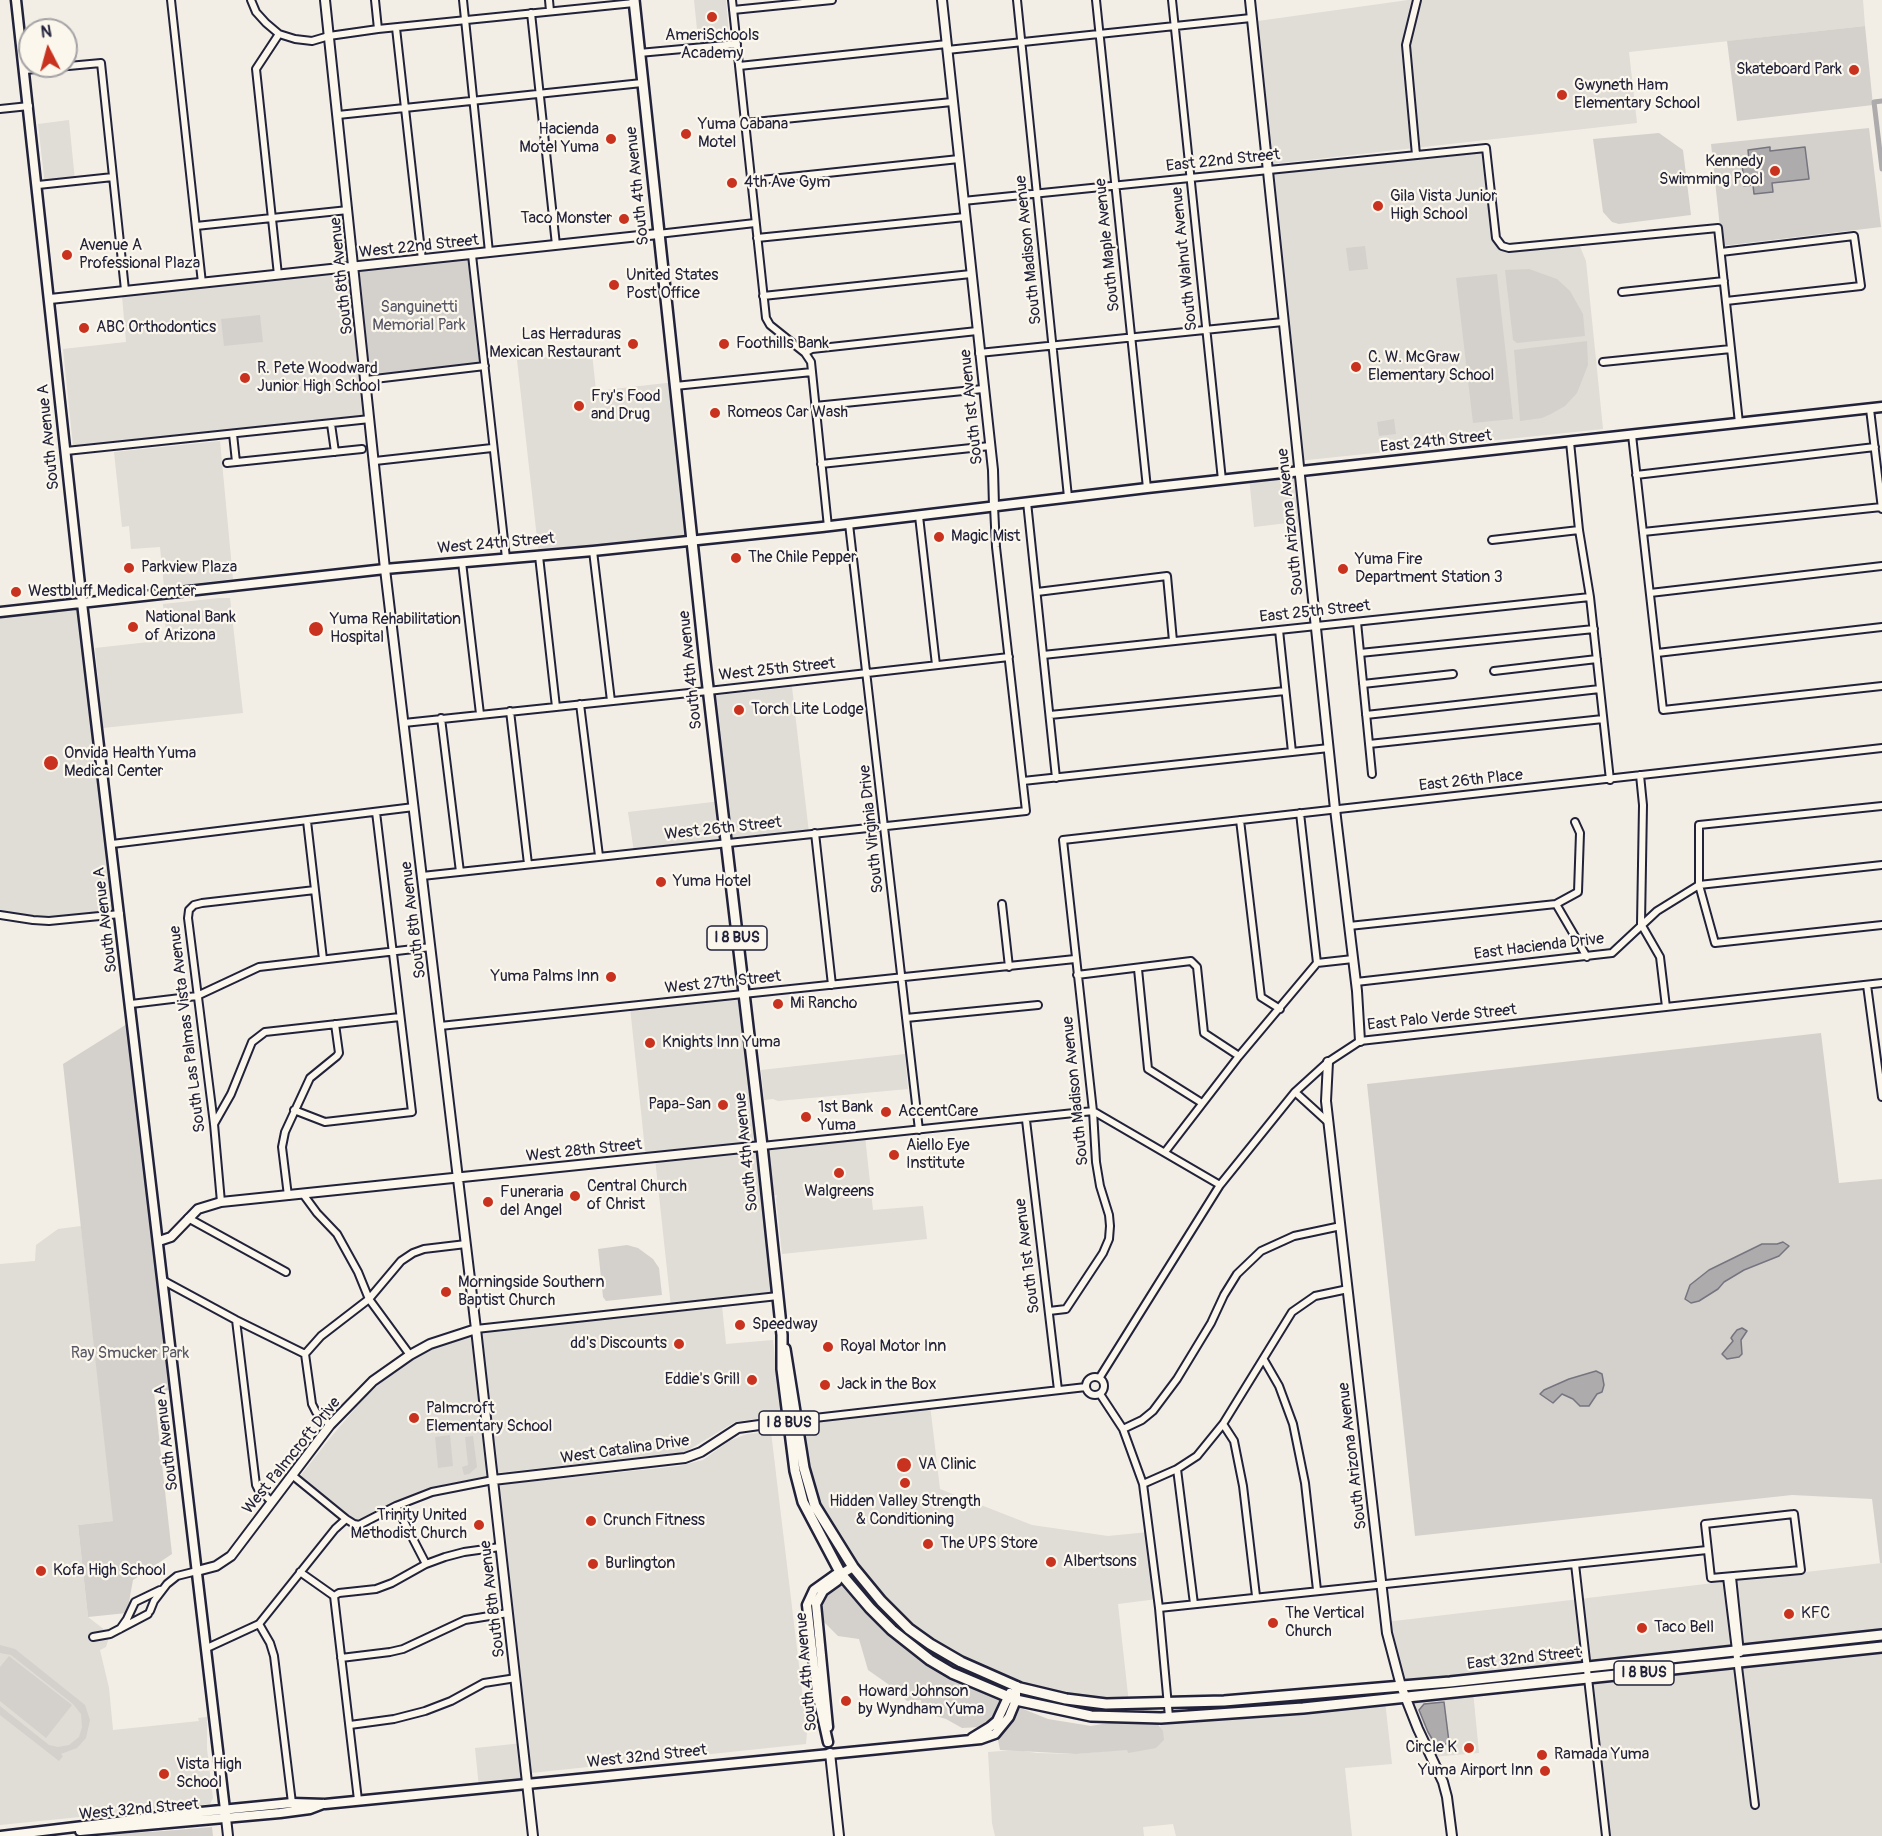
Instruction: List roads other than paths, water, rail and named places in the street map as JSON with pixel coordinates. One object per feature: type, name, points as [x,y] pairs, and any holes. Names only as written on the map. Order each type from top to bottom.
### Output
[{"type":"main road","name":"South Avenue A","points":[[16,0],[18,18]]},
{"type":"main road","name":"South 4th Avenue","points":[[634,2],[708,692],[782,1335],[789,1366],[795,1471],[803,1502],[841,1574]]},
{"type":"main road","name":"South Avenue A","points":[[26,78],[82,603],[164,1281],[225,1814]]},
{"type":"main road","name":"East 24th Street","points":[[994,506],[1882,407]]},
{"type":"main road","name":"West 24th Street","points":[[0,612],[385,569],[828,527],[994,506]]},
{"type":"main road","name":"South 4th Avenue","points":[[793,1421],[815,1506],[853,1567],[841,1574],[837,1581],[823,1591],[816,1604],[830,1753]]},
{"type":"main road","points":[[853,1567],[881,1601],[909,1629],[961,1662],[1016,1686]]},
{"type":"main road","points":[[841,1574],[870,1608],[914,1648],[952,1673],[1012,1699]]},
{"type":"main road","name":"East 32nd Street","points":[[1169,1704],[1401,1686],[1882,1635]]},
{"type":"main road","name":"East 32nd Street","points":[[1169,1717],[1406,1699],[1882,1647]]},
{"type":"main road","name":"West 32nd Street","points":[[1,1836],[62,1830],[90,1830],[225,1814],[292,1803],[325,1804],[971,1738],[990,1728],[997,1721],[1012,1699],[1016,1686]]},
{"type":"main road","name":"I 8 BUS","points":[[1016,1686],[1066,1699],[1106,1704],[1169,1704]]},
{"type":"main road","points":[[1278,1696],[1282,1710]]},
{"type":"main road","name":"I 8 BUS","points":[[1012,1699],[1091,1716],[1169,1717]]},
{"type":"main road","name":"West 32nd Street","points":[[225,1814],[310,1809],[325,1804]]},
{"type":"street","points":[[171,0],[202,283]]},
{"type":"street","points":[[251,0],[261,18],[279,34],[312,41],[329,36],[378,29],[634,2]]},
{"type":"street","name":"South 8th Avenue","points":[[326,0],[385,569],[476,1329],[533,1836]]},
{"type":"street","points":[[375,0],[378,29]]},
{"type":"street","points":[[463,0],[489,252]]},
{"type":"street","points":[[549,0],[550,11]]},
{"type":"street","points":[[732,0],[766,321],[809,357],[828,527]]},
{"type":"street","points":[[733,10],[832,0]]},
{"type":"street","name":"South 1st Avenue","points":[[942,0],[990,446],[996,547],[1026,811]]},
{"type":"street","name":"South Madison Avenue","points":[[1017,0],[1068,497]]},
{"type":"street","name":"South Maple Avenue","points":[[1096,0],[1147,488]]},
{"type":"street","name":"South Walnut Avenue","points":[[1172,0],[1222,480]]},
{"type":"street","name":"South Arizona Avenue","points":[[1250,0],[1266,171],[1356,982],[1360,1041]]},
{"type":"street","points":[[1416,155],[1406,45],[1417,0]]},
{"type":"street","points":[[531,13],[556,245]]},
{"type":"street","points":[[739,66],[1021,42],[1251,18]]},
{"type":"street","points":[[396,28],[422,260]]},
{"type":"street","points":[[278,274],[256,69],[279,34]]},
{"type":"street","points":[[639,53],[737,44]]},
{"type":"street","points":[[78,65],[101,63],[125,290]]},
{"type":"street","points":[[338,115],[642,83]]},
{"type":"street","points":[[745,123],[952,102]]},
{"type":"street","points":[[0,109],[29,106]]},
{"type":"street","name":"East 22nd Street","points":[[963,201],[1486,148],[1496,238],[1502,246],[1509,248],[1718,228],[1721,252]]},
{"type":"street","points":[[752,181],[959,159]]},
{"type":"street","points":[[38,185],[113,177]]},
{"type":"street","points":[[196,226],[348,210]]},
{"type":"street","points":[[757,238],[965,217]]},
{"type":"street","name":"West 22nd Street","points":[[50,299],[755,223]]},
{"type":"street","points":[[1726,301],[1861,286],[1854,236],[1721,252],[1726,301],[1731,349],[1739,423]]},
{"type":"street","points":[[472,255],[506,558]]},
{"type":"street","points":[[763,296],[971,274]]},
{"type":"street","points":[[1622,292],[1724,281]]},
{"type":"street","points":[[979,353],[1283,322]]},
{"type":"street","points":[[805,353],[812,349],[977,331]]},
{"type":"street","points":[[1603,362],[1731,349]]},
{"type":"street","points":[[366,380],[484,366]]},
{"type":"street","points":[[675,386],[812,372]]},
{"type":"street","points":[[815,406],[983,388]]},
{"type":"street","points":[[1643,532],[1882,508],[1870,409]]},
{"type":"street","points":[[66,452],[370,419]]},
{"type":"street","points":[[331,424],[335,452]]},
{"type":"street","points":[[233,434],[236,462]]},
{"type":"street","points":[[1632,435],[1663,710],[1882,686]]},
{"type":"street","points":[[1570,442],[1579,530],[1594,629],[1610,780]]},
{"type":"street","points":[[821,465],[990,446]]},
{"type":"street","points":[[1636,475],[1875,447]]},
{"type":"street","points":[[375,461],[492,448]]},
{"type":"street","points":[[227,463],[362,449]]},
{"type":"street","points":[[1027,502],[1056,778]]},
{"type":"street","points":[[919,516],[936,665]]},
{"type":"street","name":"South Virginia Drive","points":[[849,524],[919,1130]]},
{"type":"street","points":[[1492,540],[1579,530]]},
{"type":"street","points":[[593,551],[611,701]]},
{"type":"street","points":[[538,556],[556,707]]},
{"type":"street","points":[[462,562],[480,714]]},
{"type":"street","points":[[1650,593],[1882,566]]},
{"type":"street","points":[[1037,592],[1167,576],[1173,641]]},
{"type":"street","name":"East 25th Street","points":[[1043,655],[1590,597]]},
{"type":"street","points":[[1357,622],[1372,774]]},
{"type":"street","points":[[1657,653],[1882,627]]},
{"type":"street","points":[[1360,653],[1594,629]]},
{"type":"street","points":[[1279,630],[1292,752]]},
{"type":"street","name":"West 25th Street","points":[[404,723],[708,692],[1010,657]]},
{"type":"street","points":[[1494,671],[1597,659]]},
{"type":"street","points":[[1363,684],[1453,674]]},
{"type":"street","points":[[1366,714],[1600,689]]},
{"type":"street","points":[[1050,715],[1285,691]]},
{"type":"street","points":[[580,704],[599,856]]},
{"type":"street","points":[[510,711],[528,864]]},
{"type":"street","points":[[441,718],[460,872]]},
{"type":"street","points":[[1369,744],[1603,719]]},
{"type":"street","points":[[1023,781],[1329,748]]},
{"type":"street","name":"East 26th Place","points":[[1063,840],[1882,748]]},
{"type":"street","points":[[1640,776],[1643,805],[1641,924],[1660,957],[1666,1007]]},
{"type":"street","points":[[1882,806],[1699,825],[1699,885],[1716,943],[1882,925]]},
{"type":"street","points":[[112,844],[414,807]]},
{"type":"street","name":"West 26th Street","points":[[422,876],[1026,811]]},
{"type":"street","points":[[294,1110],[325,1122],[412,1112],[376,812]]},
{"type":"street","points":[[1300,813],[1317,963]]},
{"type":"street","points":[[1240,820],[1261,997],[1280,1009]]},
{"type":"street","points":[[307,821],[323,960]]},
{"type":"street","points":[[1349,926],[1556,904],[1578,892],[1580,833],[1575,822]]},
{"type":"street","points":[[815,833],[832,985]]},
{"type":"street","name":"South Madison Avenue","points":[[1048,1311],[1066,1309],[1103,1253],[1109,1239],[1109,1215],[1100,1186],[1096,1162],[1093,1111],[1063,840]]},
{"type":"street","name":"East Hacienda Drive","points":[[1356,982],[1612,953],[1657,911],[1699,885],[1882,865]]},
{"type":"street","name":"South Las Palmas Vista Avenue","points":[[221,1202],[214,1124],[188,918],[189,910],[194,905],[315,890]]},
{"type":"street","points":[[1002,904],[1009,967]]},
{"type":"street","points":[[1556,904],[1587,957]]},
{"type":"street","points":[[0,915],[49,921],[120,914]]},
{"type":"street","points":[[131,1004],[197,996],[259,967],[431,947]]},
{"type":"street","name":"West 27th Street","points":[[440,1026],[1075,959]]},
{"type":"street","points":[[1165,1152],[1239,1056],[1317,963],[1353,959]]},
{"type":"street","points":[[1077,975],[1191,961],[1197,967],[1204,1033],[1239,1056]]},
{"type":"street","points":[[1138,969],[1148,1069],[1202,1103]]},
{"type":"street","name":"East Palo Verde Street","points":[[1100,1377],[1220,1185],[1295,1092],[1328,1062],[1360,1041],[1882,983]]},
{"type":"street","points":[[1867,985],[1882,1097]]},
{"type":"street","points":[[906,1018],[1038,1005]]},
{"type":"street","points":[[214,1124],[231,1094],[252,1042],[265,1032],[400,1017]]},
{"type":"street","points":[[288,1196],[282,1147],[285,1132],[310,1078],[339,1053],[335,1024]]},
{"type":"street","name":"South Arizona Avenue","points":[[1328,1062],[1326,1083],[1329,1123],[1389,1643],[1406,1699],[1443,1782],[1449,1804],[1452,1836]]},
{"type":"street","points":[[1295,1092],[1329,1123]]},
{"type":"street","points":[[1093,1111],[1220,1185]]},
{"type":"street","name":"West 28th Street","points":[[159,1241],[171,1237],[201,1207],[221,1202],[1026,1120],[1093,1111]]},
{"type":"street","name":"South 1st Avenue","points":[[1026,1120],[1058,1390]]},
{"type":"street","points":[[303,1194],[337,1234],[358,1272],[369,1299],[410,1355]]},
{"type":"street","points":[[188,1218],[286,1272]]},
{"type":"street","points":[[1123,1429],[1142,1420],[1153,1411],[1177,1379],[1237,1274],[1261,1251],[1294,1236],[1341,1226]]},
{"type":"street","points":[[330,1425],[316,1412],[312,1404],[305,1354],[321,1336],[369,1299],[401,1262],[413,1253],[424,1249],[466,1244]]},
{"type":"street","points":[[164,1281],[305,1354]]},
{"type":"street","points":[[1143,1484],[1177,1469],[1197,1456],[1223,1424],[1292,1312],[1315,1296],[1348,1289]]},
{"type":"street","points":[[476,1329],[778,1296]]},
{"type":"street","points":[[236,1320],[255,1485],[272,1502]]},
{"type":"street","name":"West Palmcroft Drive","points":[[197,1571],[224,1562],[330,1425],[373,1381],[410,1355],[441,1339],[476,1329]]},
{"type":"street","points":[[1264,1360],[1279,1386],[1293,1424],[1305,1483],[1317,1590]]},
{"type":"street","points":[[1100,1377],[1105,1386],[1100,1394],[1091,1394],[1086,1390],[1089,1378],[1100,1377]]},
{"type":"street","name":"West Catalina Drive","points":[[493,1480],[685,1458],[701,1452],[738,1428],[1086,1387]]},
{"type":"street","points":[[1100,1394],[1123,1429],[1143,1484],[1169,1717]]},
{"type":"street","points":[[1223,1424],[1234,1441],[1243,1486],[1256,1596]]},
{"type":"street","points":[[1177,1469],[1194,1604]]},
{"type":"street","points":[[292,1475],[346,1520],[354,1524],[365,1523],[396,1506],[432,1492],[493,1480]]},
{"type":"street","points":[[396,1506],[426,1564]]},
{"type":"street","points":[[1794,1514],[1801,1570],[1711,1578],[1707,1550],[1705,1524],[1794,1514]]},
{"type":"street","points":[[207,1648],[259,1624],[335,1529],[346,1520]]},
{"type":"street","points":[[334,1596],[339,1593],[376,1589],[426,1564],[464,1552],[500,1547]]},
{"type":"street","points":[[1158,1608],[1707,1550]]},
{"type":"street","points":[[1575,1564],[1606,1836]]},
{"type":"street","points":[[120,1629],[137,1600],[163,1588],[177,1576],[197,1571]]},
{"type":"street","points":[[300,1572],[334,1596],[358,1800]]},
{"type":"street","points":[[1730,1577],[1755,1805]]},
{"type":"street","points":[[93,1637],[110,1634],[149,1613],[163,1588]]},
{"type":"street","points":[[143,1599],[150,1603],[149,1613]]},
{"type":"street","points":[[133,1607],[136,1615],[142,1616],[149,1613]]},
{"type":"street","points":[[341,1658],[403,1649],[465,1620],[508,1613]]},
{"type":"street","points":[[259,1624],[270,1643],[274,1656],[292,1803]]},
{"type":"street","points":[[350,1725],[425,1712],[484,1683],[516,1678]]},
{"type":"street","name":"South 4th Avenue","points":[[830,1753],[839,1836]]},
{"type":"street","name":"South Avenue A","points":[[225,1814],[228,1836]]},
{"type":"waterway","points":[[1882,101],[1874,102],[1882,169]]},
{"type":"place","name":"AmeriSchools Academy","points":[[712,17]]},
{"type":"place","name":"Skateboard Park","points":[[1854,70]]},
{"type":"place","name":"Gwyneth Ham Elementary School","points":[[1562,95]]},
{"type":"place","name":"Yuma Cabana Motel","points":[[686,134]]},
{"type":"place","name":"Hacienda Motel Yuma","points":[[611,139]]},
{"type":"place","name":"Kennedy Swimming Pool","points":[[1775,171]]},
{"type":"place","name":"4th Ave Gym","points":[[732,183]]},
{"type":"place","name":"Gila Vista Junior High School","points":[[1378,206]]},
{"type":"place","name":"Taco Monster","points":[[624,219]]},
{"type":"place","name":"Avenue A Professional Plaza","points":[[67,255]]},
{"type":"place","name":"United States Post Office","points":[[614,285]]},
{"type":"place","name":"ABC Orthodontics","points":[[84,328]]},
{"type":"place","name":"Las Herraduras Mexican Restaurant","points":[[633,344]]},
{"type":"place","name":"Foothills Bank","points":[[724,344]]},
{"type":"place","name":"C. W. McGraw Elementary School","points":[[1356,367]]},
{"type":"place","name":"R. Pete Woodward Junior High School","points":[[245,378]]},
{"type":"place","name":"Fry's Food and Drug","points":[[579,406]]},
{"type":"place","name":"Romeos Car Wash","points":[[715,413]]},
{"type":"place","name":"Magic Mist","points":[[939,537]]},
{"type":"place","name":"The Chile Pepper","points":[[736,558]]},
{"type":"place","name":"Parkview Plaza","points":[[129,568]]},
{"type":"place","name":"Yuma Fire Department Station 3","points":[[1343,569]]},
{"type":"place","name":"Westbluff Medical Center","points":[[16,592]]},
{"type":"place","name":"National Bank of Arizona","points":[[133,627]]},
{"type":"place","name":"Yuma Rehabilitation Hospital","points":[[316,629]]},
{"type":"place","name":"Torch Lite Lodge","points":[[739,710]]},
{"type":"place","name":"Onvida Health Yuma Medical Center","points":[[51,763]]},
{"type":"place","name":"Yuma Hotel","points":[[661,882]]},
{"type":"place","name":"Yuma Palms Inn","points":[[611,977]]},
{"type":"place","name":"Mi Rancho","points":[[778,1004]]},
{"type":"place","name":"Knights Inn Yuma","points":[[650,1043]]},
{"type":"place","name":"Papa-San","points":[[723,1105]]},
{"type":"place","name":"AccentCare","points":[[886,1112]]},
{"type":"place","name":"1st Bank Yuma","points":[[806,1117]]},
{"type":"place","name":"Aiello Eye Institute","points":[[894,1155]]},
{"type":"place","name":"Walgreens","points":[[839,1173]]},
{"type":"place","name":"Central Church of Christ","points":[[575,1196]]},
{"type":"place","name":"Funeraria del Angel","points":[[488,1202]]},
{"type":"place","name":"Morningside Southern Baptist Church","points":[[446,1292]]},
{"type":"place","name":"Speedway","points":[[740,1325]]},
{"type":"place","name":"dd's Discounts","points":[[679,1344]]},
{"type":"place","name":"Royal Motor Inn","points":[[828,1347]]},
{"type":"place","name":"Eddie's Grill","points":[[752,1380]]},
{"type":"place","name":"Jack in the Box","points":[[825,1385]]},
{"type":"place","name":"Palmcroft Elementary School","points":[[414,1418]]},
{"type":"place","name":"VA Clinic","points":[[904,1465]]},
{"type":"place","name":"Hidden Valley Strength & Conditioning","points":[[905,1483]]},
{"type":"place","name":"Crunch Fitness","points":[[591,1521]]},
{"type":"place","name":"Trinity United Methodist Church","points":[[479,1525]]},
{"type":"place","name":"The UPS Store","points":[[928,1544]]},
{"type":"place","name":"Albertsons","points":[[1051,1562]]},
{"type":"place","name":"Burlington","points":[[593,1564]]},
{"type":"place","name":"Kofa High School","points":[[41,1571]]},
{"type":"place","name":"KFC","points":[[1789,1614]]},
{"type":"place","name":"The Vertical Church","points":[[1273,1623]]},
{"type":"place","name":"Taco Bell","points":[[1642,1628]]},
{"type":"place","name":"Howard Johnson by Wyndham Yuma","points":[[846,1701]]},
{"type":"place","name":"Circle K","points":[[1469,1748]]},
{"type":"place","name":"Ramada Yuma","points":[[1542,1755]]},
{"type":"place","name":"Yuma Airport Inn","points":[[1545,1771]]},
{"type":"place","name":"Vista High School","points":[[164,1774]]},
{"type":"park label","name":"Sanguinetti Memorial Park","points":[[419,317]]},
{"type":"park label","name":"Ray Smucker Park","points":[[130,1354]]}]
